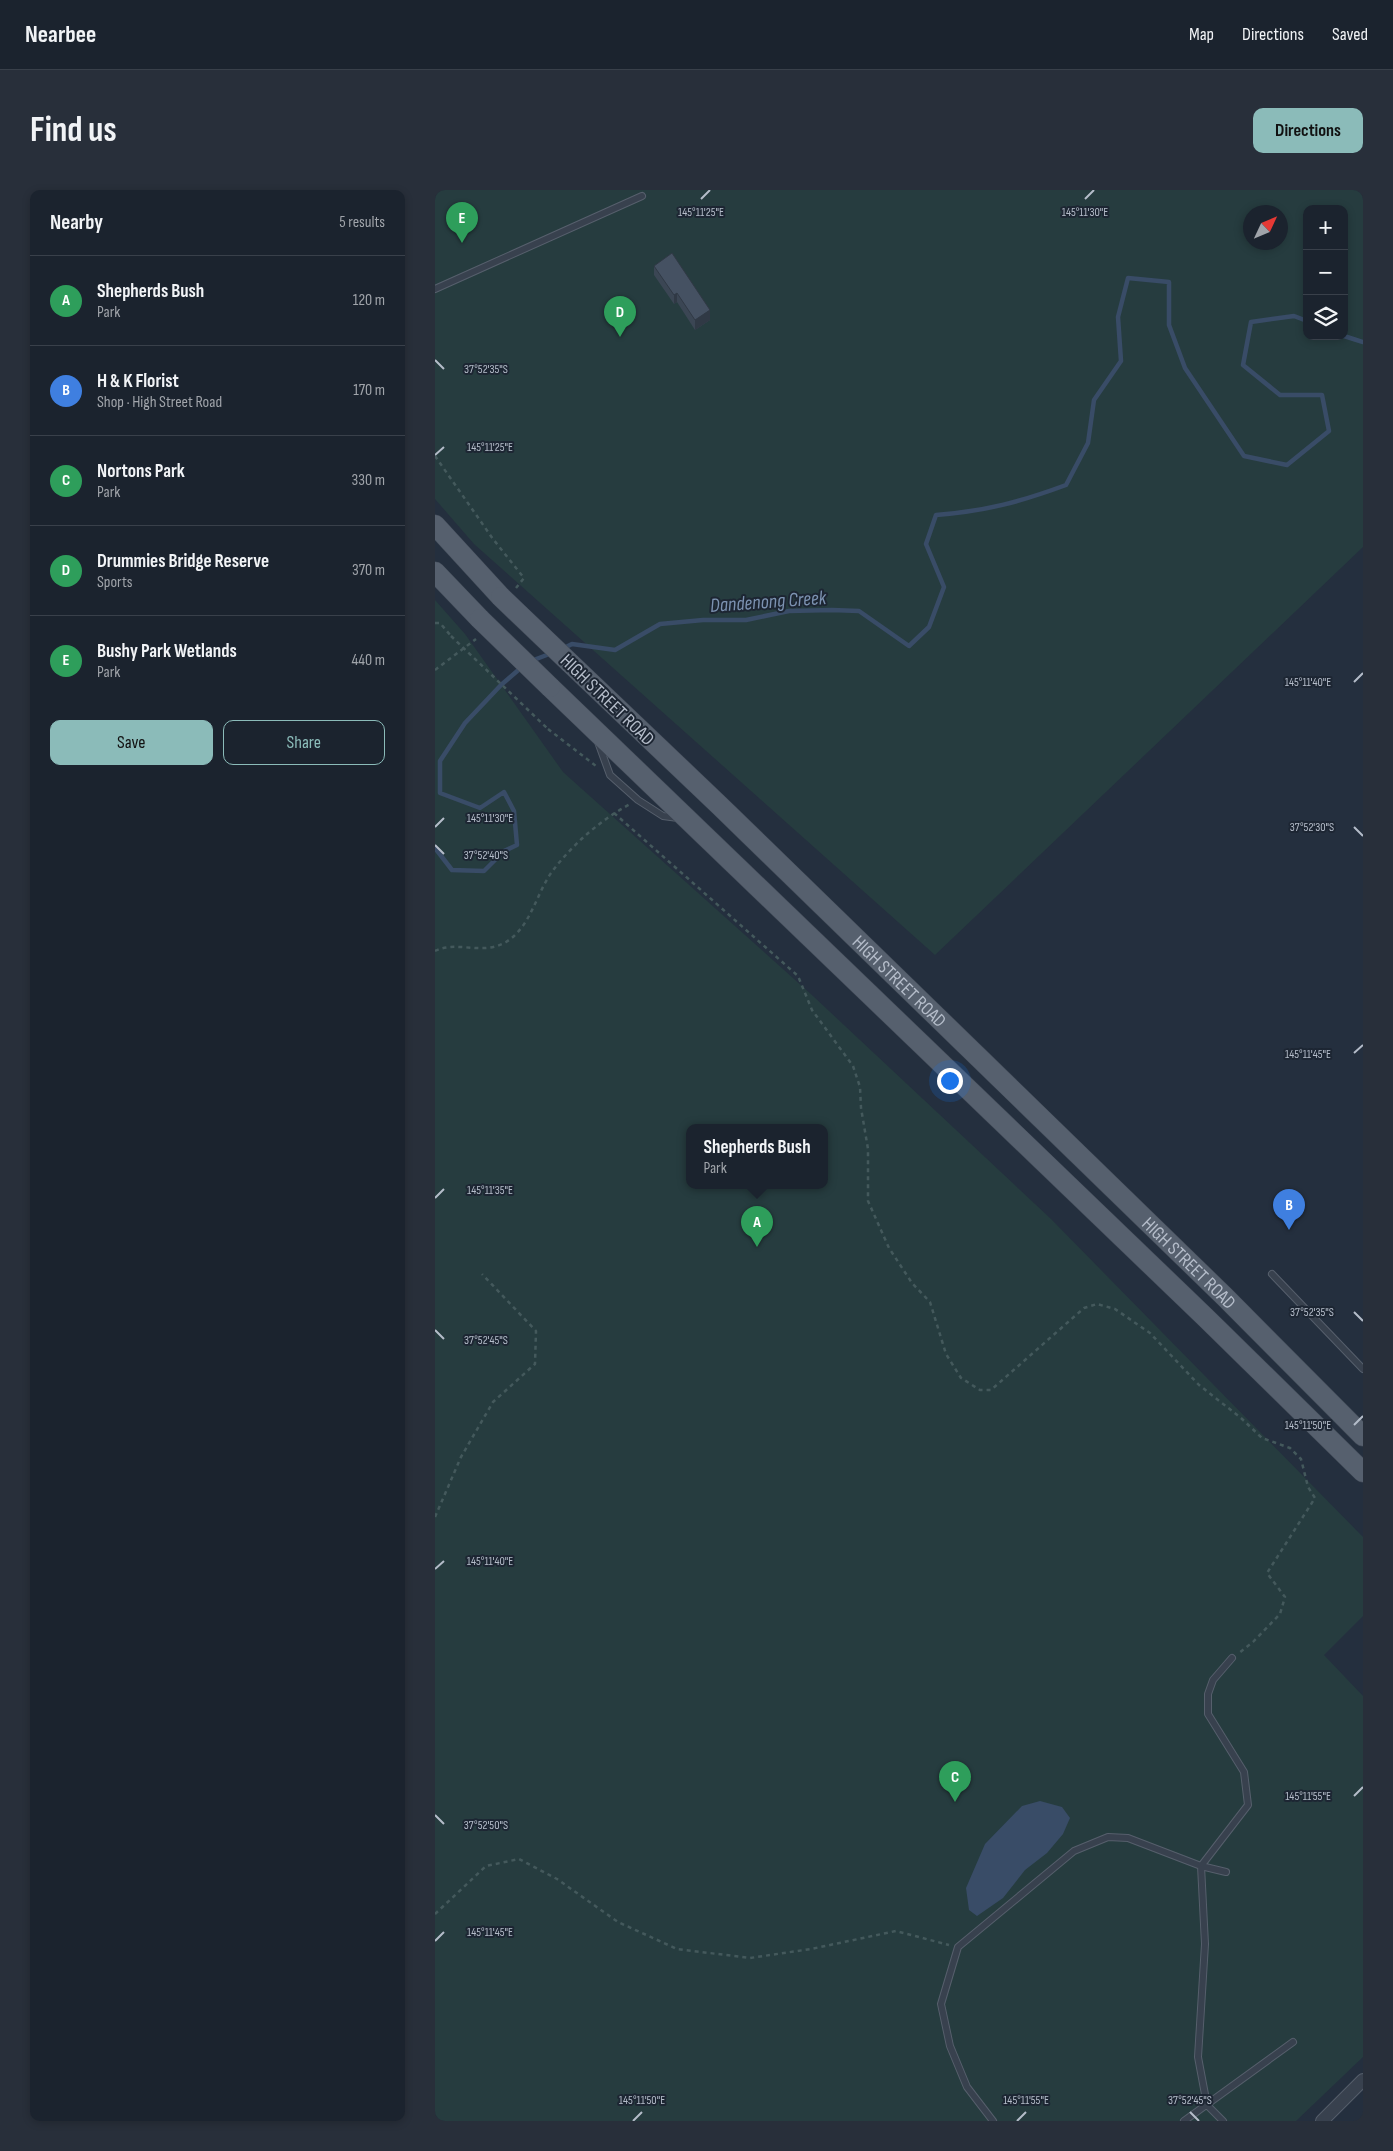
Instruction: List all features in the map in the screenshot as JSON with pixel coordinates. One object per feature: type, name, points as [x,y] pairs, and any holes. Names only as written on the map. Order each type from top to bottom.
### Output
[{"type":"main road","name":"HIGH STREET ROAD","points":[[435,526],[507,594],[570,663],[719,805],[1225,1297],[1363,1436]]},
{"type":"main road","name":"HIGH STREET ROAD","points":[[435,572],[481,626],[592,727],[1205,1317],[1363,1472]]},
{"type":"main road","points":[[1205,1317],[1225,1297]]},
{"type":"street","points":[[1322,2121],[1363,2080]]},
{"type":"lane","points":[[435,289],[642,196]]},
{"type":"lane","points":[[592,727],[610,775],[638,800],[663,816],[687,819]]},
{"type":"lane","points":[[1273,1274],[1363,1369]]},
{"type":"lane","points":[[1223,2121],[1207,2105],[1198,2057],[1205,1944],[1201,1866],[1248,1805],[1244,1772],[1208,1714],[1208,1694],[1213,1680],[1232,1658]]},
{"type":"lane","points":[[993,2121],[967,2087],[950,2046],[941,2004],[958,1948],[1074,1851],[1108,1836],[1127,1838],[1201,1866],[1226,1872]]},
{"type":"lane","points":[[1184,2121],[1293,2042]]},
{"type":"path","points":[[435,456],[493,539],[524,578],[507,594]]},
{"type":"path","points":[[435,623],[441,623],[451,636],[548,729],[594,765],[610,775]]},
{"type":"path","points":[[435,670],[481,626]]},
{"type":"path","points":[[435,950],[450,945],[475,950],[505,943],[521,930],[554,869],[591,830],[614,813],[638,800]]},
{"type":"path","points":[[614,813],[798,976],[812,1010],[853,1066],[860,1087],[867,1149],[867,1200],[889,1248],[911,1283],[930,1302],[946,1354],[961,1378],[980,1390],[991,1390],[1084,1308],[1097,1304],[1115,1309],[1150,1333],[1199,1385],[1241,1418],[1262,1438],[1290,1448],[1301,1459],[1308,1487],[1315,1498],[1267,1573],[1285,1597],[1280,1614],[1253,1642],[1232,1658]]},
{"type":"path","points":[[435,1516],[461,1457],[493,1402],[535,1364],[536,1331],[482,1274]]},
{"type":"path","points":[[435,1914],[486,1866],[519,1859],[557,1879],[618,1922],[677,1949],[750,1958],[811,1949],[896,1931],[958,1948]]},
{"type":"green space","points":[[435,190],[1363,190],[1363,547],[935,955],[474,544],[435,499]]},
{"type":"green space","points":[[435,600],[465,634],[563,772],[813,996],[1051,1219],[1363,1537],[1363,1616],[1324,1655],[1363,1696],[1363,2057],[1296,2121],[435,2121]]},
{"type":"water","points":[[1040,1801],[1062,1807],[1070,1818],[1063,1834],[1047,1853],[1025,1870],[1003,1898],[977,1916],[969,1910],[966,1888],[985,1844],[1022,1806]]},
{"type":"building","points":[[672,253],[710,310],[695,320],[677,293],[674,295],[654,266]]},
{"type":"waterway","name":"Dandenong Creek","points":[[562,649],[572,644],[615,650],[660,624],[703,620],[746,620],[789,611],[832,610],[859,611],[909,646],[929,627],[944,587],[926,544],[936,515],[1003,505],[1066,485],[1088,443],[1094,400],[1121,361],[1118,317],[1128,278],[1169,282],[1169,325],[1185,368],[1244,456],[1287,465],[1329,431],[1322,395],[1280,395],[1243,365],[1251,322],[1294,316],[1303,319]]},
{"type":"waterway","name":"Dandenong Creek","points":[[1348,337],[1363,342]]},
{"type":"waterway","name":"Dandenong Creek","points":[[531,661],[552,653]]},
{"type":"waterway","name":"Dandenong Creek","points":[[435,848],[452,870],[484,871],[504,851],[517,845],[514,811],[504,792],[480,808],[440,793],[440,761],[465,723],[501,685],[523,666]]},
{"type":"place","name":"Bushy Park Wetlands","points":[[462,243]]},
{"type":"place","name":"Drummies Bridge Reserve","points":[[620,337]]},
{"type":"place","name":"H & K Florist","points":[[1289,1230]]},
{"type":"place","name":"Shepherds Bush","points":[[757,1247]]},
{"type":"place","name":"Nortons Park","points":[[955,1802]]}]
